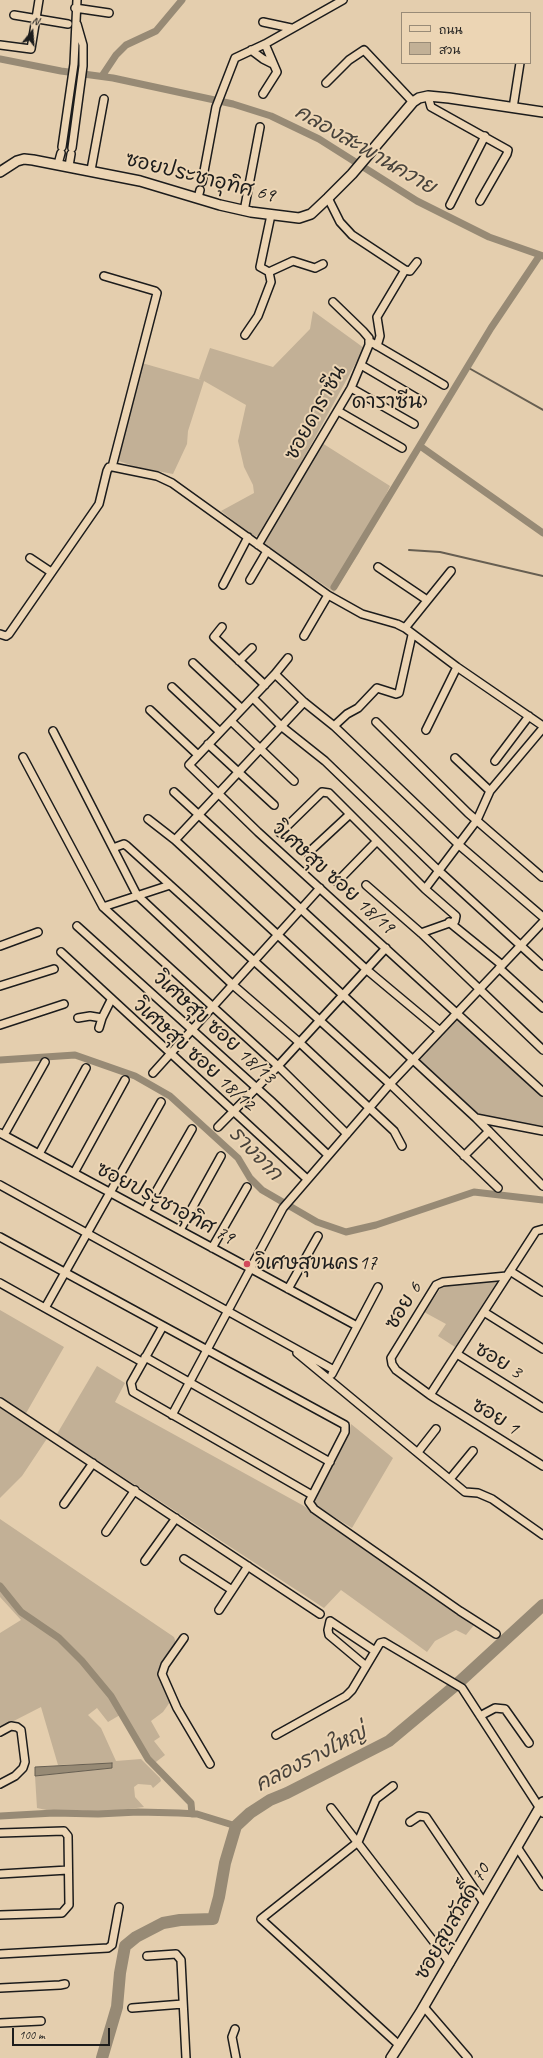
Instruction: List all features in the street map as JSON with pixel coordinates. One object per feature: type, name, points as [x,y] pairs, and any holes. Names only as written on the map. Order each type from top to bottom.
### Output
[{"type":"street","points":[[0,45],[31,49],[40,0]]},
{"type":"street","points":[[58,164],[66,128],[78,36],[75,8],[77,0]]},
{"type":"street","points":[[202,182],[216,107],[235,58],[265,44],[343,0]]},
{"type":"street","points":[[75,8],[109,13]]},
{"type":"street","points":[[14,15],[68,24]]},
{"type":"street","points":[[263,22],[291,28]]},
{"type":"street","points":[[69,166],[83,66],[83,45],[78,36]]},
{"type":"street","points":[[263,94],[277,72],[271,63],[265,44]]},
{"type":"street","points":[[251,50],[263,60],[271,63]]},
{"type":"street","points":[[326,83],[348,60],[364,50],[412,102],[419,98],[428,96],[543,112]]},
{"type":"street","points":[[513,108],[520,64]]},
{"type":"street","points":[[428,96],[431,107],[508,150],[480,202]]},
{"type":"street","points":[[91,170],[104,99]]},
{"type":"street","name":"ซอยประชาอุทิศ 69","points":[[0,172],[24,159],[58,164],[199,194],[244,211],[299,218],[306,216],[328,198],[352,174],[412,102]]},
{"type":"street","points":[[244,211],[260,127]]},
{"type":"street","points":[[66,128],[74,129]]},
{"type":"street","points":[[450,205],[485,136]]},
{"type":"street","points":[[328,198],[345,228],[405,270],[410,271],[417,262]]},
{"type":"street","points":[[269,272],[260,267],[271,215]]},
{"type":"street","points":[[269,272],[293,261],[315,268],[323,264]]},
{"type":"street","points":[[378,346],[380,336],[378,317],[405,270]]},
{"type":"street","points":[[245,335],[258,316],[264,301],[270,282],[269,272]]},
{"type":"street","points":[[0,634],[6,636],[9,634],[99,504],[107,471],[112,467],[157,293],[155,291],[104,276]]},
{"type":"street","points":[[332,302],[363,331],[370,341],[444,385]]},
{"type":"street","name":"ซอยดาราซีน","points":[[258,545],[351,388],[370,341]]},
{"type":"street","points":[[361,365],[422,401]]},
{"type":"street","points":[[351,388],[414,424]]},
{"type":"street","points":[[338,411],[402,448]]},
{"type":"street","points":[[112,467],[164,479],[328,595],[362,614],[397,624],[405,628],[412,635],[543,727],[490,791],[477,820],[425,889]]},
{"type":"street","points":[[223,585],[248,537]]},
{"type":"street","points":[[250,580],[267,551]]},
{"type":"street","points":[[30,558],[52,572]]},
{"type":"street","points":[[378,567],[427,600]]},
{"type":"street","points":[[405,628],[451,571]]},
{"type":"street","points":[[304,636],[328,595]]},
{"type":"street","points":[[222,627],[214,638],[264,685]]},
{"type":"street","points":[[334,726],[347,714],[358,708],[377,688],[396,694],[398,693],[412,635]]},
{"type":"street","points":[[239,661],[252,648]]},
{"type":"street","points":[[150,710],[198,755],[253,698],[288,658]]},
{"type":"street","points":[[193,663],[242,709]]},
{"type":"street","points":[[426,730],[457,667]]},
{"type":"street","points":[[275,674],[304,702],[334,726],[459,845],[543,917]]},
{"type":"street","points":[[172,687],[220,732]]},
{"type":"street","points":[[253,698],[281,726],[325,761],[438,870],[543,966]]},
{"type":"street","points":[[175,840],[304,702]]},
{"type":"street","points":[[495,761],[529,716]]},
{"type":"street","points":[[231,721],[294,781]]},
{"type":"street","points":[[376,722],[477,820],[542,877]]},
{"type":"street","points":[[52,731],[137,895],[233,985],[300,1043],[394,1131],[402,1146]]},
{"type":"street","points":[[208,744],[274,805]]},
{"type":"street","name":"วิเศษสุข ซอย 18/19","points":[[198,755],[189,765],[218,794],[543,1092]]},
{"type":"street","points":[[23,757],[104,907],[278,1066],[347,1134]]},
{"type":"street","points":[[455,758],[490,791]]},
{"type":"street","points":[[174,792],[367,970],[440,1031]]},
{"type":"street","points":[[280,833],[322,792],[329,792],[376,842],[425,889],[456,916],[455,920],[421,933]]},
{"type":"street","points":[[308,852],[349,815]]},
{"type":"street","points":[[148,819],[175,840],[277,936],[476,1118],[543,1186]]},
{"type":"street","points":[[337,882],[376,842]]},
{"type":"street","points":[[113,848],[124,844],[127,846],[253,962],[390,1084],[498,1188]]},
{"type":"street","points":[[104,907],[170,885]]},
{"type":"street","points":[[366,885],[421,933],[543,1050]]},
{"type":"street","points":[[153,1073],[320,888]]},
{"type":"street","points":[[449,922],[501,967],[543,1008]]},
{"type":"street","points":[[172,1415],[251,1269],[281,1210],[290,1198],[370,1109],[390,1084],[522,946],[543,922]]},
{"type":"street","name":"วิเศษสุข ซอย 18/13","points":[[77,926],[257,1088],[328,1155]]},
{"type":"street","points":[[0,946],[38,932]]},
{"type":"street","points":[[218,1127],[300,1043],[386,948]]},
{"type":"street","name":"วิเศษสุข ซอย 18/12","points":[[61,952],[111,1000],[307,1179]]},
{"type":"street","points":[[0,986],[54,969]]},
{"type":"street","points":[[99,1028],[111,1000]]},
{"type":"street","points":[[0,1025],[64,1004]]},
{"type":"street","points":[[78,1018],[90,1016],[102,1018]]},
{"type":"street","points":[[2,1134],[46,1062]]},
{"type":"street","points":[[39,1154],[86,1068]]},
{"type":"street","points":[[74,1173],[125,1080]]},
{"type":"street","points":[[45,1308],[161,1102]]},
{"type":"street","points":[[476,1118],[543,1132]]},
{"type":"street","points":[[145,1211],[192,1129]]},
{"type":"street","points":[[464,1156],[489,1131]]},
{"type":"street","name":"ซอยประชาอุทิศ 79","points":[[2,1134],[357,1326]]},
{"type":"street","points":[[180,1230],[221,1156]]},
{"type":"street","points":[[0,1185],[334,1370]]},
{"type":"street","points":[[212,1248],[247,1187]]},
{"type":"street","points":[[430,1395],[536,1231],[543,1229]]},
{"type":"street","points":[[288,1289],[318,1236]]},
{"type":"street","points":[[0,1237],[345,1425],[346,1432],[312,1495],[310,1502],[314,1509],[460,1611],[496,1634]]},
{"type":"street","points":[[508,1274],[543,1292]]},
{"type":"street","name":"ซอย 6","points":[[430,1395],[396,1370],[392,1364],[391,1358],[436,1285],[443,1282],[508,1274]]},
{"type":"street","points":[[0,1283],[144,1360],[190,1382],[330,1462]]},
{"type":"street","points":[[328,1379],[378,1288]]},
{"type":"street","points":[[484,1312],[543,1349]]},
{"type":"street","points":[[163,1326],[131,1383],[133,1392],[312,1495]]},
{"type":"street","points":[[283,1342],[465,1492],[478,1493],[492,1499],[543,1535]]},
{"type":"street","name":"ซอย 3","points":[[456,1354],[543,1408]]},
{"type":"street","name":"ซอย 1","points":[[430,1395],[543,1466]]},
{"type":"street","points":[[0,1402],[320,1614]]},
{"type":"street","points":[[418,1452],[436,1429]]},
{"type":"street","points":[[450,1479],[473,1451]]},
{"type":"street","points":[[64,1504],[93,1463]]},
{"type":"street","points":[[106,1532],[135,1490]]},
{"type":"street","points":[[145,1560],[176,1518]]},
{"type":"street","points":[[184,1559],[232,1590]]},
{"type":"street","points":[[219,1610],[248,1566]]},
{"type":"street","points":[[366,1666],[330,1635],[328,1630],[330,1621],[375,1651]]},
{"type":"street","points":[[184,1638],[165,1664],[162,1678],[177,1708],[210,1764]]},
{"type":"street","points":[[276,1735],[346,1696],[352,1690],[380,1643],[384,1642],[390,1644],[462,1688],[542,1807]]},
{"type":"street","points":[[480,1716],[495,1708],[504,1709],[529,1743]]},
{"type":"street","points":[[0,1732],[11,1726],[17,1727],[21,1730],[25,1762],[23,1768],[15,1776],[0,1784]]},
{"type":"street","points":[[393,1786],[376,1799],[358,1842],[261,1919],[399,2045]]},
{"type":"street","name":"ซอยสุขสวัสดิ์ 70","points":[[391,2058],[424,2007],[542,1807]]},
{"type":"street","points":[[331,1808],[450,1963]]},
{"type":"street","points":[[410,1822],[420,1816],[426,1817],[484,1903]]},
{"type":"street","points":[[0,1833],[64,1831],[68,1836],[68,1905],[62,1913],[0,1914]]},
{"type":"street","points":[[518,1846],[543,1886]]},
{"type":"street","points":[[0,1874],[68,1870]]},
{"type":"street","points":[[0,1954],[108,1948],[112,1945],[119,1907]]},
{"type":"street","points":[[147,1956],[176,1954],[179,1956],[186,2058]]},
{"type":"street","points":[[0,1988],[65,1984]]},
{"type":"street","points":[[132,2008],[183,2004]]},
{"type":"street","points":[[424,2007],[468,2058]]},
{"type":"street","points":[[0,2023],[41,2021]]},
{"type":"street","points":[[235,2029],[232,2037],[236,2058]]},
{"type":"green space","points":[[313,311],[364,348],[262,534],[254,537],[221,511],[254,493],[253,485],[244,467],[238,441],[246,405],[204,381],[188,431],[187,444],[173,474],[136,467],[116,460],[142,363],[201,380],[199,379],[210,348],[273,367],[310,329]]},
{"type":"green space","points":[[322,443],[390,486],[359,553],[334,592],[264,544]]},
{"type":"green space","points":[[458,1013],[543,1092],[543,1131],[476,1118],[413,1060]]},
{"type":"green space","points":[[499,1279],[455,1347],[438,1336],[446,1324],[424,1312],[443,1285]]},
{"type":"green space","points":[[0,1310],[64,1347],[25,1415],[0,1398]]},
{"type":"green space","points":[[97,1366],[125,1383],[115,1402],[304,1506],[474,1625],[466,1635],[456,1630],[435,1641],[427,1652],[341,1590],[324,1608],[57,1434]]},
{"type":"green space","points":[[0,1406],[48,1437],[22,1476],[0,1498]]},
{"type":"green space","points":[[351,1424],[393,1458],[352,1528],[315,1505],[313,1499],[349,1433]]},
{"type":"green space","points":[[0,1519],[174,1637],[176,1643],[160,1674],[161,1681],[170,1702],[163,1712],[151,1721],[160,1737],[154,1741],[165,1755],[152,1765],[141,1753],[120,1715],[108,1722],[97,1708],[88,1715],[101,1728],[116,1761],[141,1759],[160,1778],[161,1781],[153,1788],[151,1785],[138,1784],[134,1787],[135,1797],[144,1807],[97,1813],[82,1810],[51,1811],[37,1808],[35,1776],[112,1768],[111,1763],[58,1765],[41,1707],[0,1728],[0,1633],[21,1620],[0,1597]]},
{"type":"shaded area","points":[[112,1763],[112,1768],[35,1776],[35,1767]]},
{"type":"waterway","points":[[102,76],[116,55],[126,45],[156,31],[182,0]]},
{"type":"waterway","name":"คลองสะพานควาย","points":[[0,59],[61,71],[113,78],[233,104],[271,116],[319,139],[417,201],[489,237],[543,256]]},
{"type":"waterway","points":[[334,587],[491,328],[540,255]]},
{"type":"waterway","points":[[467,367],[543,410]]},
{"type":"waterway","points":[[420,446],[543,533]]},
{"type":"waterway","points":[[409,550],[440,552],[543,576]]},
{"type":"waterway","name":"รางจาก","points":[[0,1060],[75,1055],[135,1076],[170,1096],[238,1158],[250,1178],[262,1190],[317,1222],[346,1232],[376,1225],[474,1192],[543,1200]]},
{"type":"waterway","points":[[0,1586],[21,1612],[59,1638],[82,1661],[111,1696],[148,1759],[191,1803],[192,1814]]},
{"type":"waterway","name":"คลองรางใหญ่","points":[[102,2058],[117,2007],[120,1973],[125,1946],[136,1937],[163,1923],[180,1920],[213,1919],[219,1897],[225,1863],[236,1826],[250,1813],[270,1800],[287,1793],[389,1741],[456,1685],[543,1605]]},
{"type":"waterway","points":[[0,1816],[54,1813],[179,1813],[197,1814],[236,1826]]},
{"type":"place","name":"วิเศษสุขนคร17","points":[[247,1264]]},
{"type":"district","name":"ดาราซีน","points":[[387,402]]}]
